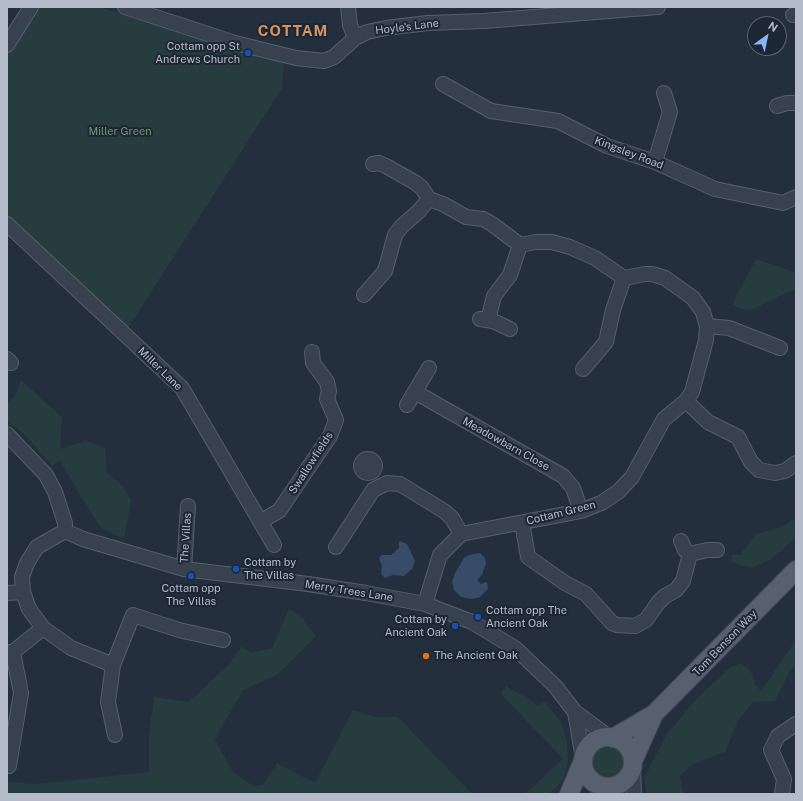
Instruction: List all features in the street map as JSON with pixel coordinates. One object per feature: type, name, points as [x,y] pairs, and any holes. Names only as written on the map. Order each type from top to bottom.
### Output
[{"type":"main road","name":"Tom Benson Way","points":[[611,737],[654,714],[796,570]]},
{"type":"main road","name":"Tom Benson Way","points":[[633,763],[654,714]]},
{"type":"main road","points":[[569,794],[589,746],[602,738],[611,737],[627,746],[633,763],[630,774],[624,781],[610,789],[588,794]]},
{"type":"main road","points":[[583,760],[587,775],[592,781],[610,789]]},
{"type":"street","points":[[7,45],[32,7]]},
{"type":"street","name":"Hoyle's Lane","points":[[125,7],[234,43],[310,61],[324,61],[334,57],[355,38],[367,32],[386,28],[428,23],[484,21],[658,7]]},
{"type":"street","points":[[348,7],[350,25],[355,38]]},
{"type":"street","name":"Kingsley Road","points":[[443,84],[491,111],[558,121],[607,146],[655,162],[715,189],[783,203],[796,197]]},
{"type":"street","points":[[655,162],[670,112],[664,93]]},
{"type":"street","points":[[777,106],[787,103],[796,103]]},
{"type":"street","points":[[373,164],[379,163],[386,166],[419,186],[428,199],[443,204],[466,217],[484,219],[500,228],[520,245],[552,242],[570,247],[595,258],[624,278],[645,274],[652,274],[665,278],[693,298],[703,312],[708,326],[729,328],[780,348]]},
{"type":"street","points":[[364,295],[384,271],[395,235],[428,199]]},
{"type":"street","name":"Miller Lane","points":[[7,224],[182,388],[274,545]]},
{"type":"street","points":[[510,329],[484,319],[494,296],[510,275],[520,245]]},
{"type":"street","points":[[583,369],[606,342],[613,310],[624,278]]},
{"type":"street","name":"Cottam Green","points":[[461,534],[581,511],[601,503],[618,492],[632,477],[664,419],[686,401],[694,387],[708,326]]},
{"type":"street","name":"Swallowfields","points":[[261,521],[279,511],[330,436],[336,420],[327,399],[329,391],[327,382],[312,363],[312,352]]},
{"type":"street","points":[[407,405],[429,368]]},
{"type":"street","name":"Meadowbarn Close","points":[[415,392],[563,476],[573,488],[581,511]]},
{"type":"street","points":[[686,401],[708,422],[738,437],[751,462],[759,470],[775,473],[785,471],[796,463]]},
{"type":"street","points":[[7,434],[46,475],[55,492],[65,523],[65,531],[37,547],[27,563],[22,577],[23,592],[29,609],[43,628],[71,648],[113,665]]},
{"type":"street","points":[[370,472],[377,486]]},
{"type":"street","points":[[336,547],[377,486],[387,483],[400,484],[444,511],[452,518],[461,534],[440,555],[425,604]]},
{"type":"street","name":"The Villas","points":[[184,569],[188,506]]},
{"type":"street","points":[[522,523],[528,557],[565,584],[586,594],[612,623],[617,625],[635,626],[646,620],[658,603],[665,596],[676,590],[683,581],[690,554]]},
{"type":"street","name":"Merry Trees Lane","points":[[65,531],[83,539],[184,569],[308,584],[425,604],[472,622],[515,648],[556,686],[575,712],[611,737]]},
{"type":"street","points":[[681,541],[685,550],[690,554]]},
{"type":"street","points":[[690,554],[707,550],[717,550]]},
{"type":"street","points":[[7,593],[23,592]]},
{"type":"street","points":[[115,735],[108,702],[113,665],[133,615],[179,630],[223,640]]},
{"type":"street","points":[[9,766],[22,693],[10,652],[43,628]]},
{"type":"street","name":"Merry Trees Lane","points":[[575,712],[583,760]]},
{"type":"street","points":[[782,794],[784,779],[771,750],[778,736],[796,724]]},
{"type":"street","points":[[633,763],[634,794]]},
{"type":"green space","name":"Miller Green","points":[[38,7],[99,7],[284,63],[282,88],[128,328],[7,215],[7,55]]},
{"type":"green space","points":[[756,259],[796,273],[796,291],[793,290],[749,311],[732,305]]},
{"type":"green space","points":[[21,380],[62,417],[60,449],[85,441],[105,448],[107,473],[123,486],[131,500],[124,539],[101,528],[60,460],[52,466],[25,435],[7,420],[7,405],[15,396]]},
{"type":"green space","points":[[796,518],[796,538],[770,560],[752,568],[731,562],[732,555],[740,555],[755,535],[783,526]]},
{"type":"green space","points":[[289,609],[303,619],[316,636],[278,674],[244,690],[227,717],[215,740],[233,772],[253,786],[263,785],[277,763],[315,783],[353,710],[375,717],[398,717],[472,794],[7,794],[7,782],[37,784],[149,772],[149,735],[154,697],[189,702],[230,663],[242,646],[251,653],[272,648]]},
{"type":"green space","points":[[796,640],[796,665],[790,671],[775,701],[753,702],[738,721],[725,752],[691,765],[680,776],[683,794],[647,794],[644,778],[667,734],[697,698],[731,667],[740,664],[748,668],[753,675],[755,684],[761,691]]},
{"type":"green space","points":[[506,686],[538,705],[545,702],[561,722],[567,743],[568,762],[563,780],[549,794],[525,794],[563,759],[501,694]]},
{"type":"green space","points":[[608,744],[618,747],[623,752],[626,762],[623,772],[618,777],[608,780],[598,777],[593,772],[590,762],[593,752],[598,747]]},
{"type":"water","points":[[399,541],[407,544],[415,561],[412,569],[404,576],[393,575],[385,578],[381,574],[382,566],[379,558],[382,555],[391,555],[399,548]]},
{"type":"water","points":[[480,553],[485,558],[486,563],[482,575],[477,580],[481,584],[487,582],[488,589],[480,597],[472,599],[461,597],[454,590],[452,582],[455,573],[464,558],[469,555]]},
{"type":"place","name":"Cottam opp St Andrews Church","points":[[248,53]]},
{"type":"place","name":"Cottam by The Villas","points":[[236,569]]},
{"type":"place","name":"Cottam opp The Villas","points":[[191,576]]},
{"type":"place","name":"Cottam opp The Ancient Oak","points":[[478,617]]},
{"type":"place","name":"Cottam by Ancient Oak","points":[[455,626]]},
{"type":"place","name":"The Ancient Oak","points":[[426,656]]},
{"type":"district","name":"COTTAM","points":[[293,31]]}]
